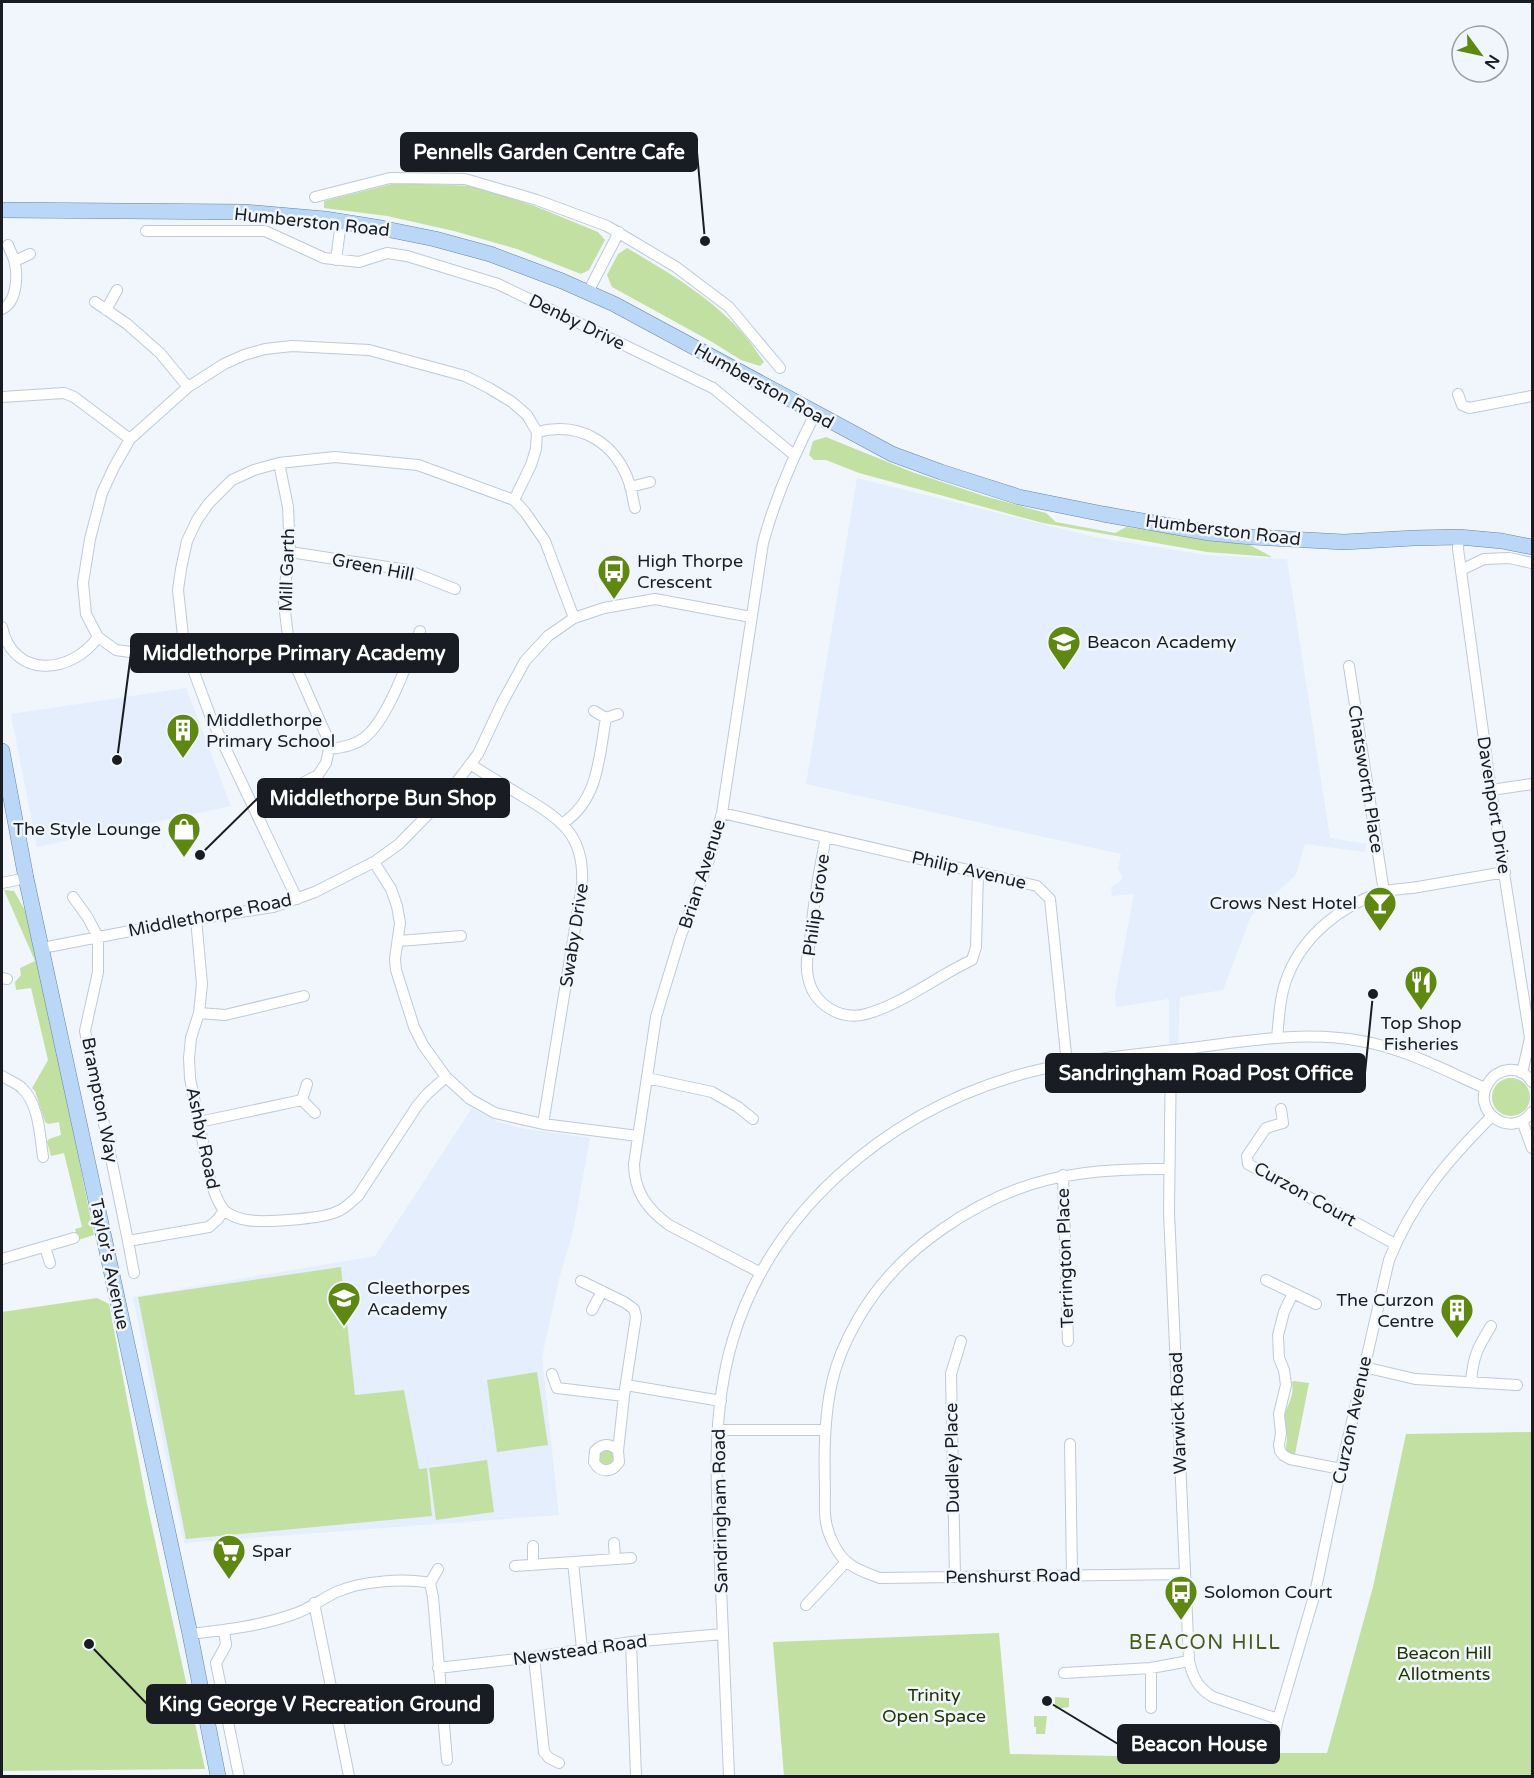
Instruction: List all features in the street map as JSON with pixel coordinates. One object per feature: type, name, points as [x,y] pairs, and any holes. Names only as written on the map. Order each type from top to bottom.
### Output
[{"type":"main road","name":"Humberston Road","points":[[2,210],[244,212],[341,222],[435,239],[490,254],[588,292],[892,454],[1019,497],[1210,533],[1251,537],[1344,542],[1414,537],[1459,537],[1533,547]]},
{"type":"main road","name":"Taylor's Avenue","points":[[2,751],[26,878],[190,1634],[218,1776]]},
{"type":"street","points":[[315,197],[390,178],[465,179],[537,200],[620,232],[676,267],[729,307],[780,368]]},
{"type":"street","points":[[336,260],[341,222]]},
{"type":"street","name":"Denby Drive","points":[[146,231],[266,231],[324,258],[359,262],[387,253],[407,256],[498,284],[713,388],[794,455]]},
{"type":"street","points":[[588,292],[620,232]]},
{"type":"street","points":[[2,309],[9,305],[13,296],[16,276],[15,261],[8,245]]},
{"type":"street","points":[[15,261],[30,254]]},
{"type":"street","points":[[106,310],[117,290]]},
{"type":"street","points":[[95,302],[127,324],[160,353],[188,387]]},
{"type":"street","points":[[184,645],[130,652],[116,650],[98,637],[86,614],[83,583],[90,539],[102,493],[130,439],[188,387],[243,355],[264,349],[292,346],[369,350],[465,376],[512,402],[527,415],[537,432],[536,449],[531,465],[514,500]]},
{"type":"street","points":[[2,398],[64,393],[74,397],[130,439]]},
{"type":"street","points":[[1458,394],[1460,402],[1469,408],[1533,396]]},
{"type":"street","name":"Brian Avenue","points":[[761,1273],[669,1225],[650,1209],[642,1198],[634,1176],[635,1151],[656,1017],[680,938],[709,860],[722,813],[763,543],[768,523],[794,455],[815,414]]},
{"type":"street","points":[[537,432],[563,428],[581,431],[598,440],[618,460],[630,487],[635,508]]},
{"type":"street","points":[[297,899],[211,718],[184,645],[178,590],[187,540],[197,520],[209,504],[232,480],[254,470],[279,463],[335,457],[418,465],[514,500],[545,541],[574,618]]},
{"type":"street","name":"Mill Garth","points":[[279,463],[288,507],[290,552],[284,604],[289,644],[296,667],[327,737],[329,749]]},
{"type":"street","points":[[630,487],[650,482]]},
{"type":"street","name":"Davenport Drive","points":[[1459,537],[1458,549],[1491,790],[1530,1038],[1522,1072]]},
{"type":"street","name":"Green Hill","points":[[290,552],[406,570],[455,589]]},
{"type":"street","points":[[1461,570],[1484,559],[1509,558],[1533,562]]},
{"type":"street","name":"Middlethorpe Road","points":[[42,948],[273,907],[315,892],[374,862],[399,844],[446,796],[478,754],[525,661],[548,636],[574,618],[604,608],[655,599],[751,617]]},
{"type":"street","points":[[2,627],[7,643],[13,651],[31,664],[43,666],[55,666],[76,658],[91,647],[98,637]]},
{"type":"street","points":[[254,809],[318,775],[326,763],[329,749],[349,745],[363,739],[373,730],[381,719],[420,631]]},
{"type":"street","points":[[393,642],[411,651]]},
{"type":"street","name":"Chatsworth Place","points":[[1349,666],[1384,892]]},
{"type":"street","points":[[594,711],[606,718],[618,714]]},
{"type":"street","points":[[563,823],[583,806],[590,792],[596,777],[606,718]]},
{"type":"street","name":"Swaby Drive","points":[[470,764],[563,823],[573,837],[583,868],[543,1124]]},
{"type":"street","points":[[1491,790],[1533,784]]},
{"type":"street","name":"Philip Avenue","points":[[722,813],[1037,886],[1050,900],[1067,1064]]},
{"type":"street","name":"Philip Grove","points":[[826,837],[814,903],[807,965],[808,976],[811,987],[825,1006],[845,1015],[865,1015],[885,1008],[972,960],[976,947],[978,873]]},
{"type":"street","points":[[374,862],[397,906],[400,923],[395,959],[396,970],[414,1027],[423,1045],[446,1077],[470,1099],[495,1113],[543,1124],[638,1136]]},
{"type":"street","points":[[1277,1038],[1282,998],[1297,956],[1314,934],[1335,915],[1384,892],[1505,872]]},
{"type":"street","points":[[2,883],[26,878]]},
{"type":"street","name":"Brampton Way","points":[[73,897],[98,937],[98,972],[85,1031],[134,1273]]},
{"type":"street","name":"Ashby Road","points":[[196,919],[202,971],[199,1013],[191,1038],[190,1078],[211,1183],[224,1210],[242,1219],[257,1221],[323,1216],[337,1212],[358,1196],[417,1106],[446,1077]]},
{"type":"street","points":[[399,941],[461,936]]},
{"type":"street","points":[[199,1013],[225,1015],[304,996]]},
{"type":"street","name":"Sandringham Road","points":[[729,1776],[716,1474],[721,1401],[733,1340],[761,1273],[788,1230],[835,1178],[873,1146],[917,1117],[965,1094],[1013,1077],[1067,1064],[1277,1038],[1329,1037],[1374,1043],[1485,1088]]},
{"type":"street","name":"Warwick Road","points":[[1171,1051],[1169,1221],[1189,1661],[1192,1676],[1205,1693],[1278,1719]]},
{"type":"street","points":[[1533,1082],[1522,1072],[1514,1070],[1496,1074],[1485,1088],[1484,1103],[1491,1116],[1506,1123],[1522,1121],[1533,1112]]},
{"type":"street","points":[[2,1076],[21,1087],[34,1106],[43,1157]]},
{"type":"street","points":[[647,1078],[712,1092],[753,1119]]},
{"type":"street","points":[[302,1100],[308,1084]]},
{"type":"street","points":[[200,1122],[302,1100]]},
{"type":"street","points":[[302,1100],[315,1113]]},
{"type":"street","name":"Curzon Court","points":[[1281,1109],[1283,1124],[1266,1128],[1246,1156],[1248,1164],[1395,1244]]},
{"type":"street","name":"Curzon Avenue","points":[[1274,1754],[1273,1742],[1278,1719],[1315,1593],[1383,1281],[1395,1244],[1430,1185],[1454,1154],[1491,1116]]},
{"type":"street","points":[[1522,1121],[1533,1148]]},
{"type":"street","points":[[806,1605],[846,1562],[834,1545],[826,1523],[824,1430],[832,1380],[843,1349],[858,1318],[877,1291],[912,1253],[940,1230],[998,1195],[1063,1175],[1107,1170],[1169,1169]]},
{"type":"street","name":"Terrington Place","points":[[1063,1175],[1068,1341]]},
{"type":"street","points":[[128,1241],[209,1227],[224,1210]]},
{"type":"street","points":[[2,1259],[74,1238]]},
{"type":"street","points":[[45,1247],[50,1263]]},
{"type":"street","points":[[1266,1280],[1316,1304]]},
{"type":"street","points":[[581,1281],[631,1306],[635,1312],[636,1322],[618,1451]]},
{"type":"street","points":[[592,1310],[602,1291]]},
{"type":"street","points":[[1293,1293],[1284,1312],[1278,1335],[1279,1358],[1287,1385],[1279,1414],[1280,1451],[1290,1459],[1341,1469]]},
{"type":"street","points":[[1471,1382],[1477,1348],[1491,1326]]},
{"type":"street","name":"Dudley Place","points":[[955,1577],[951,1374],[961,1341]]},
{"type":"street","points":[[1364,1367],[1415,1379],[1516,1385]]},
{"type":"street","points":[[552,1374],[557,1388],[625,1391],[721,1401]]},
{"type":"street","points":[[718,1430],[824,1430]]},
{"type":"street","points":[[1070,1444],[1072,1575]]},
{"type":"street","points":[[614,1543],[615,1559]]},
{"type":"street","points":[[532,1546],[533,1564]]},
{"type":"street","points":[[515,1566],[631,1558]]},
{"type":"street","points":[[573,1562],[582,1649]]},
{"type":"street","name":"Penshurst Road","points":[[846,1562],[880,1578],[1184,1574]]},
{"type":"street","points":[[438,1569],[429,1583],[447,1760]]},
{"type":"street","points":[[190,1634],[224,1630],[296,1614],[339,1591],[363,1583],[419,1581],[429,1583]]},
{"type":"street","points":[[314,1604],[349,1776]]},
{"type":"street","points":[[224,1630],[226,1645],[216,1663],[239,1776]]},
{"type":"street","name":"Newstead Road","points":[[438,1668],[534,1657],[631,1642],[723,1634]]},
{"type":"street","points":[[631,1642],[636,1776]]},
{"type":"street","points":[[534,1657],[544,1752],[549,1758],[559,1763]]},
{"type":"street","points":[[1064,1673],[1151,1668],[1189,1661]]},
{"type":"street","points":[[1151,1668],[1151,1708]]},
{"type":"street","points":[[535,1762],[544,1752]]},
{"type":"shaded area","name":"Beacon Academy","points":[[857,478],[1099,538],[1207,555],[1287,559],[1330,838],[1367,844],[1364,852],[1305,844],[1296,875],[1251,916],[1223,990],[1180,997],[1178,1044],[1169,1044],[1169,999],[1116,1007],[1115,995],[1134,894],[1112,896],[1111,887],[1123,878],[1118,869],[1121,854],[806,784]]},
{"type":"shaded area","points":[[186,688],[231,806],[37,847],[11,714]]},
{"type":"shaded area","name":"Cleethorpes Academy","points":[[472,1108],[498,1122],[520,1128],[590,1138],[573,1231],[559,1279],[542,1357],[559,1515],[184,1543],[133,1297],[375,1256]]},
{"type":"green space","points":[[396,183],[475,186],[537,207],[598,232],[605,240],[589,270],[581,274],[517,249],[454,231],[387,216],[324,208],[324,201]]},
{"type":"green space","points":[[627,248],[675,277],[721,311],[747,338],[764,362],[760,366],[741,360],[612,287],[607,275],[618,254]]},
{"type":"green space","points":[[826,437],[912,472],[984,496],[1046,513],[1056,522],[1115,533],[1126,527],[1250,545],[1272,557],[1207,552],[1043,523],[859,473],[826,460],[814,460],[809,455],[813,441]]},
{"type":"green space","points":[[4,890],[14,891],[31,921],[94,1235],[78,1240],[75,1229],[82,1227],[64,1153],[51,1156],[47,1142],[61,1135],[59,1122],[48,1124],[45,1122],[32,1088],[48,1060],[31,988],[16,990],[15,982],[21,975],[20,968],[35,961]]},
{"type":"green space","points":[[1511,1078],[1525,1083],[1530,1097],[1525,1111],[1511,1116],[1497,1111],[1492,1097],[1497,1083]]},
{"type":"green space","points":[[341,1267],[355,1395],[404,1390],[419,1469],[427,1468],[432,1516],[186,1539],[138,1297]]},
{"type":"green space","points":[[97,1298],[109,1304],[147,1504],[205,1769],[2,1771],[2,1312]]},
{"type":"green space","points":[[537,1372],[548,1445],[497,1452],[487,1380]]},
{"type":"green space","points":[[1294,1381],[1309,1383],[1295,1454],[1287,1453],[1284,1419]]},
{"type":"green space","points":[[1532,1432],[1532,1776],[784,1776],[773,1642],[999,1633],[1010,1754],[1167,1757],[1166,1730],[1209,1732],[1211,1753],[1327,1753],[1373,1587],[1406,1434]]},
{"type":"green space","points":[[606,1450],[612,1452],[614,1458],[612,1464],[606,1466],[600,1464],[598,1458],[600,1452]]},
{"type":"green space","points":[[487,1460],[494,1512],[436,1520],[429,1468]]},
{"type":"green space","points":[[1055,1697],[1069,1698],[1069,1707],[1055,1709]]},
{"type":"green space","points":[[1034,1716],[1047,1716],[1045,1734],[1036,1734]]},
{"type":"place","name":"Pennells Garden Centre Cafe","points":[[705,241]]},
{"type":"place","name":"High Thorpe Crescent","points":[[614,600]]},
{"type":"place","name":"Beacon Academy","points":[[1064,671]]},
{"type":"place","name":"Middlethorpe Primary School","points":[[183,759]]},
{"type":"place","name":"Middlethorpe Primary Academy","points":[[117,760]]},
{"type":"place","name":"Middlethorpe Bun Shop","points":[[200,855]]},
{"type":"place","name":"The Style Lounge","points":[[184,858]]},
{"type":"place","name":"Crows Nest Hotel","points":[[1380,932]]},
{"type":"place","name":"Sandringham Road Post Office","points":[[1373,994]]},
{"type":"place","name":"Top Shop Fisheries","points":[[1421,1011]]},
{"type":"place","name":"Cleethorpes Academy","points":[[344,1327]]},
{"type":"place","name":"The Curzon Centre","points":[[1457,1339]]},
{"type":"place","name":"Spar","points":[[229,1580]]},
{"type":"place","name":"Solomon Court","points":[[1181,1621]]},
{"type":"place","name":"King George V Recreation Ground","points":[[89,1644]]},
{"type":"place","name":"Beacon House","points":[[1047,1701]]},
{"type":"district","name":"BEACON HILL","points":[[1205,1643]]},
{"type":"park label","name":"Beacon Hill Allotments","points":[[1444,1663]]},
{"type":"park label","name":"Trinity Open Space","points":[[934,1705]]}]
